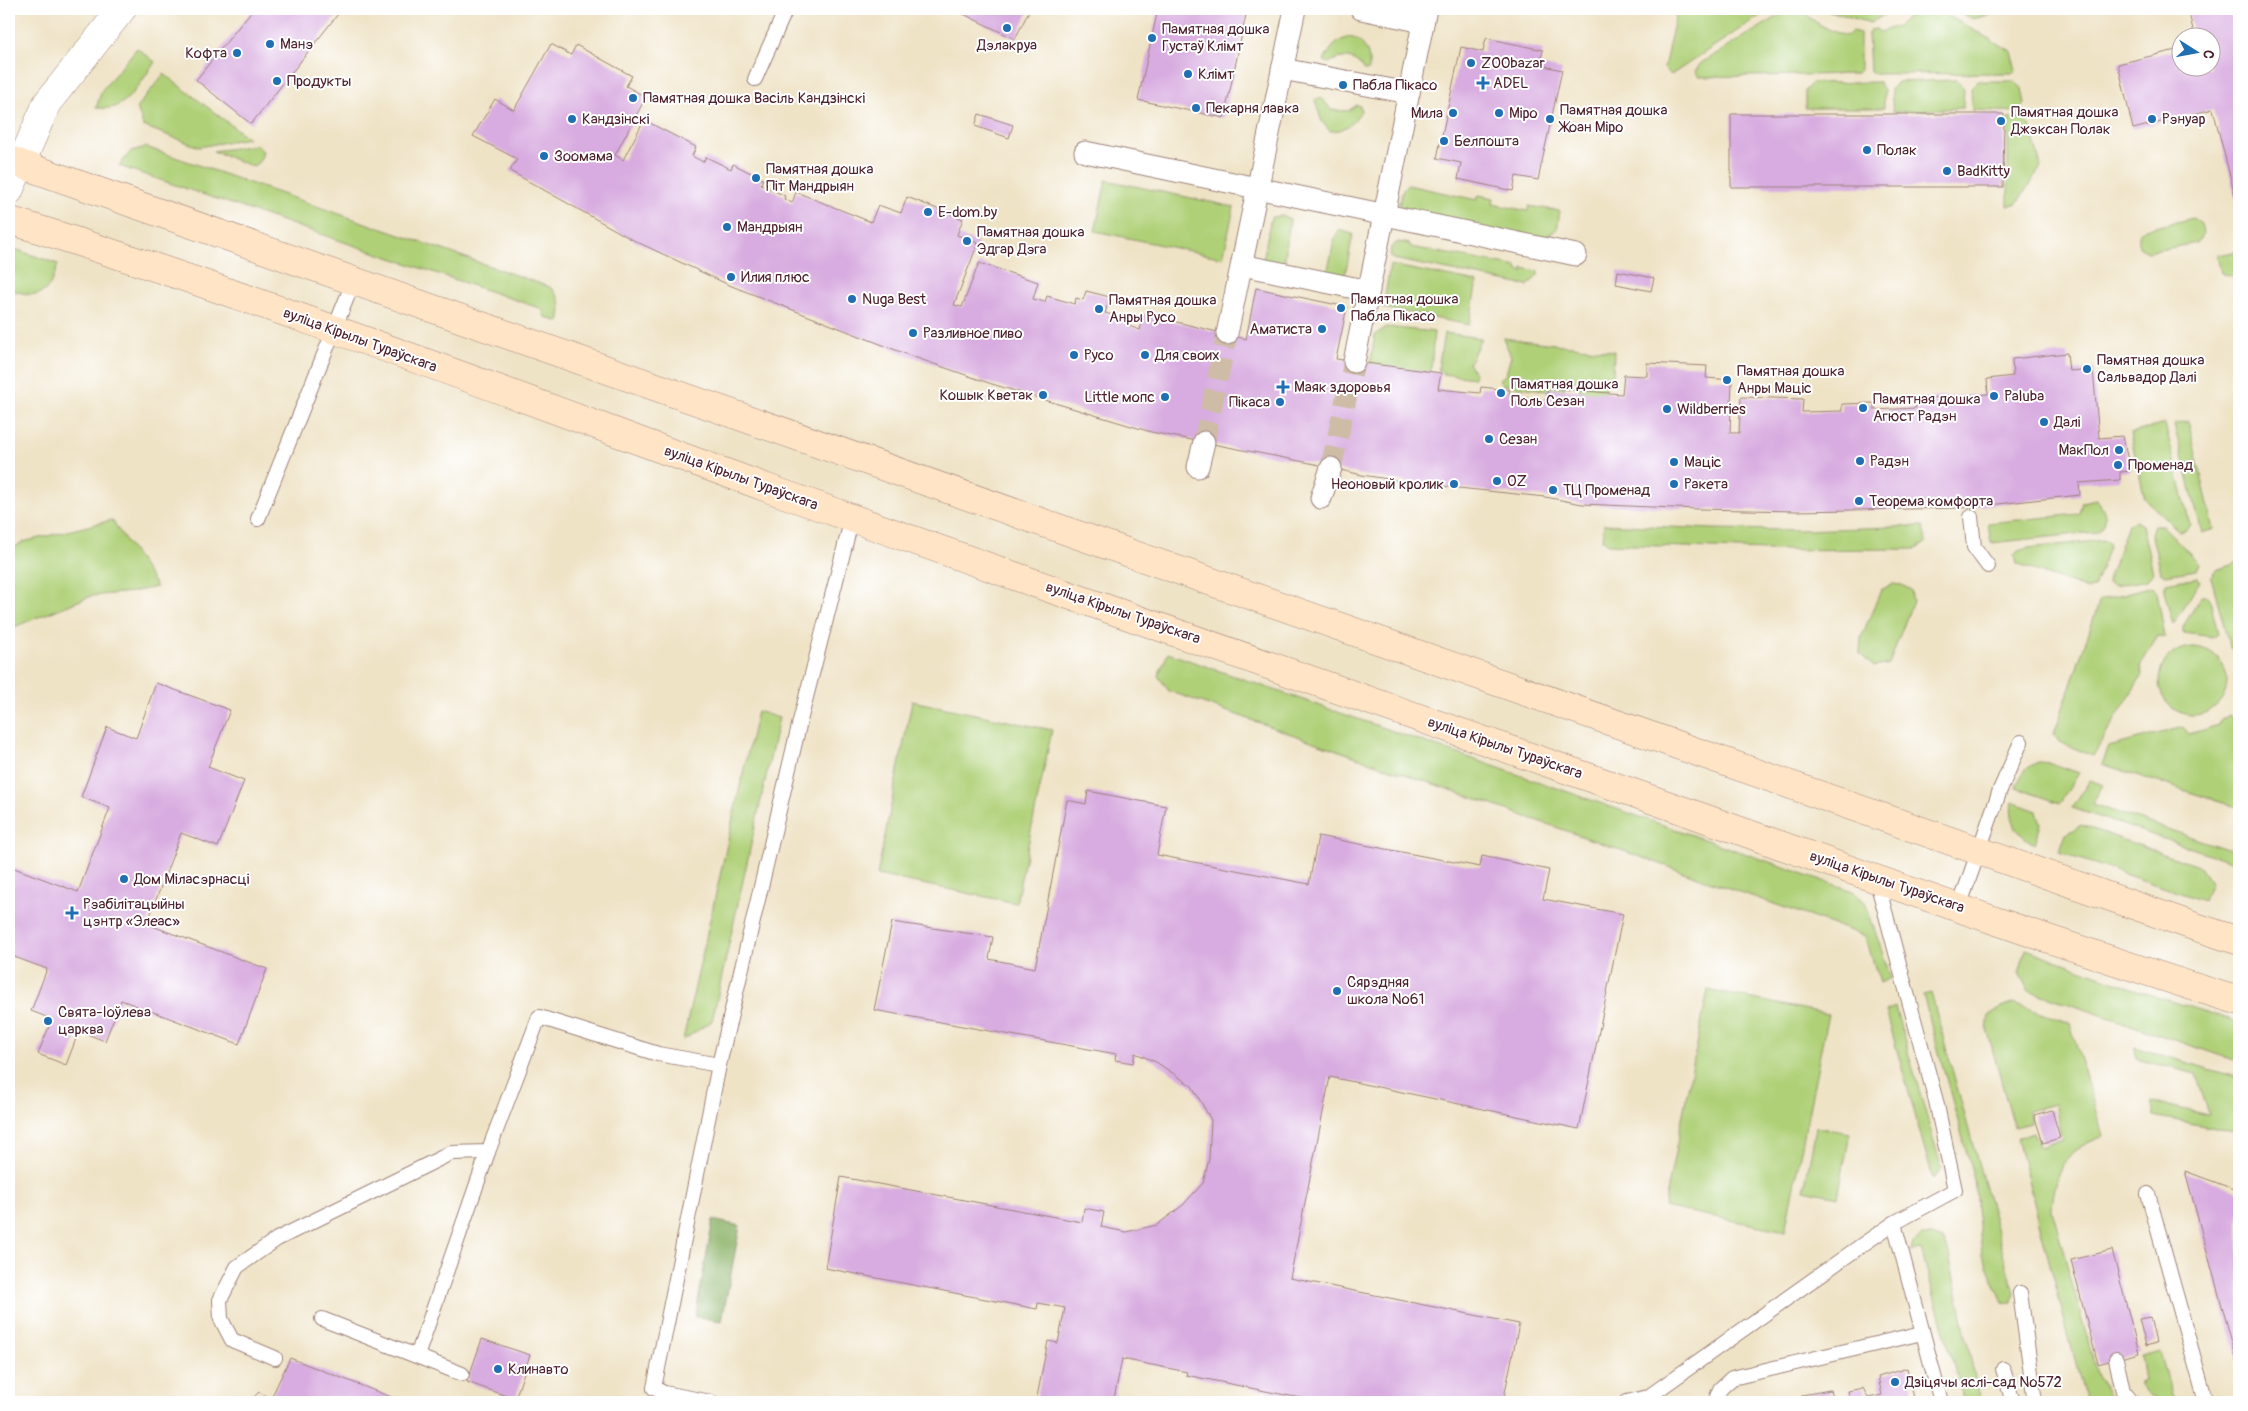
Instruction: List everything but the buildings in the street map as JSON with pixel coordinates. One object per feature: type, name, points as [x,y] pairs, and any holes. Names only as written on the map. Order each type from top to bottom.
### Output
[{"type":"main road","points":[[14,162],[2239,941]]},
{"type":"main road","name":"вуліца Кірылы Тураўскага","points":[[9,220],[334,330],[852,518],[1876,878],[2149,973],[2239,1001]]},
{"type":"street","points":[[9,191],[14,162],[46,103],[122,9]]},
{"type":"street","points":[[1227,334],[1295,9]]},
{"type":"street","points":[[1354,362],[1424,15],[1360,9]]},
{"type":"street","points":[[1282,69],[1409,93]]},
{"type":"street","points":[[1085,152],[1576,255]]},
{"type":"street","points":[[1242,265],[1369,291]]},
{"type":"street","points":[[1198,467],[1204,442]]},
{"type":"street","points":[[1321,498],[1331,468]]},
{"type":"lane","points":[[755,79],[786,9]]},
{"type":"lane","points":[[258,519],[354,280]]},
{"type":"lane","points":[[1971,517],[1974,547],[1988,566]]},
{"type":"lane","points":[[711,1402],[664,1393],[654,1388],[719,1065],[798,726],[852,518]]},
{"type":"lane","points":[[1959,907],[2000,790],[2021,742]]},
{"type":"lane","points":[[1627,1402],[1648,1397],[1894,1223],[1955,1190],[1936,1101],[1876,878]]},
{"type":"lane","points":[[417,1356],[488,1152],[539,1017],[658,1054],[719,1065]]},
{"type":"lane","points":[[275,1358],[232,1340],[222,1318],[220,1300],[237,1267],[277,1239],[451,1153],[488,1152]]},
{"type":"lane","points":[[2148,1194],[2206,1402]]},
{"type":"lane","points":[[1894,1223],[1941,1402]]},
{"type":"lane","points":[[2020,1293],[2035,1402]]},
{"type":"lane","points":[[322,1319],[462,1374]]},
{"type":"lane","points":[[1715,1402],[1720,1389],[1732,1378],[1922,1333]]},
{"type":"lane","points":[[2116,1359],[2123,1390],[2132,1402]]},
{"type":"lane","points":[[2003,1369],[2013,1402]]},
{"type":"green space","points":[[1677,9],[1770,9],[1671,75],[1664,68]]},
{"type":"green space","points":[[1790,9],[1807,9],[1805,13],[1814,21],[1841,34],[1847,36],[1852,31],[1860,33],[1860,70],[1856,74],[1699,77],[1695,71],[1701,63]]},
{"type":"green space","points":[[1823,9],[1895,9],[1870,23]]},
{"type":"green space","points":[[1915,9],[1936,9],[2011,51],[2016,70],[2014,73],[1875,74],[1870,71],[1868,33],[1870,30],[1876,29],[1880,32],[1897,26],[1916,11]]},
{"type":"green space","points":[[1954,9],[2002,9],[2000,12],[1973,19]]},
{"type":"green space","points":[[1350,37],[1360,42],[1366,49],[1369,59],[1369,70],[1365,71],[1362,66],[1349,58],[1339,58],[1329,63],[1324,61],[1334,45]]},
{"type":"green space","points":[[137,48],[155,62],[127,99],[113,108],[96,108],[102,90]]},
{"type":"green space","points":[[164,74],[248,138],[199,147],[143,126],[137,107]]},
{"type":"green space","points":[[1956,80],[1964,88],[1963,108],[1893,112],[1891,89],[1897,82]]},
{"type":"green space","points":[[1977,81],[2014,81],[2022,88],[2025,104],[2019,112],[1972,110],[1971,88]]},
{"type":"green space","points":[[1879,82],[1884,90],[1884,108],[1805,108],[1805,90],[1812,83]]},
{"type":"green space","points":[[1321,98],[1332,110],[1348,111],[1356,105],[1360,106],[1361,111],[1345,128],[1330,131],[1322,122],[1315,100]]},
{"type":"green space","points":[[2022,117],[2030,125],[2041,167],[2017,203],[2008,206],[2008,119]]},
{"type":"green space","points":[[256,145],[263,151],[261,159],[254,167],[213,151]]},
{"type":"green space","points":[[146,147],[550,287],[557,295],[560,303],[559,322],[545,317],[542,309],[119,166],[131,151]]},
{"type":"green space","points":[[1106,180],[1234,207],[1223,258],[1095,231]]},
{"type":"green space","points":[[1408,185],[1477,200],[1479,195],[1494,198],[1493,204],[1528,211],[1529,206],[1560,211],[1557,230],[1535,242],[1407,213],[1399,204],[1403,189]]},
{"type":"green space","points":[[1283,216],[1290,219],[1285,258],[1278,273],[1261,271],[1271,217]]},
{"type":"green space","points":[[2193,218],[2201,224],[2203,234],[2197,243],[2148,252],[2139,247],[2139,235],[2142,230]]},
{"type":"green space","points":[[1339,230],[1353,234],[1342,292],[1326,278],[1335,237]]},
{"type":"green space","points":[[1398,242],[1410,244],[1411,247],[1518,267],[1517,270],[1523,272],[1523,268],[1538,271],[1538,275],[1528,286],[1393,259],[1390,257],[1391,247]]},
{"type":"green space","points":[[9,247],[58,264],[47,289],[42,293],[29,294],[9,289]]},
{"type":"green space","points":[[2239,251],[2239,275],[2232,276],[2221,273],[2217,255]]},
{"type":"green space","points":[[1390,265],[1477,282],[1469,325],[1383,308]]},
{"type":"green space","points":[[1386,327],[1434,332],[1431,370],[1419,378],[1370,365],[1375,335]]},
{"type":"green space","points":[[1444,333],[1481,338],[1469,364],[1474,373],[1474,378],[1443,374],[1438,369]]},
{"type":"green space","points":[[1503,338],[1614,351],[1613,380],[1606,384],[1605,395],[1580,393],[1579,381],[1566,379],[1563,392],[1503,385],[1499,380],[1506,374],[1511,356]]},
{"type":"green space","points":[[2188,421],[2214,529],[2202,533],[2174,425]]},
{"type":"green space","points":[[2165,424],[2190,525],[2185,530],[2179,531],[2145,499],[2130,433]]},
{"type":"green space","points":[[2096,499],[2102,507],[2105,516],[2104,524],[2097,532],[1991,543],[1988,523],[2079,514],[2082,502]]},
{"type":"green space","points":[[112,520],[157,587],[132,592],[91,596],[9,629],[9,551],[23,542]]},
{"type":"green space","points":[[2135,521],[2142,525],[2153,573],[2147,580],[2115,586],[2108,583],[2109,577],[2128,524]]},
{"type":"green space","points":[[1604,524],[1713,529],[1803,530],[1923,526],[1926,543],[1916,549],[1765,550],[1608,544],[1602,539]]},
{"type":"green space","points":[[2154,526],[2163,526],[2199,563],[2196,570],[2165,575],[2161,572],[2151,533]]},
{"type":"green space","points":[[2105,540],[2110,544],[2094,588],[2088,589],[2016,564],[2014,556],[2018,551],[2028,548]]},
{"type":"green space","points":[[2239,562],[2239,662],[2237,653],[2230,648],[2211,577],[2216,570]]},
{"type":"green space","points":[[2198,577],[2200,581],[2173,625],[2164,591],[2166,583]]},
{"type":"green space","points":[[1892,584],[1902,585],[1911,590],[1913,601],[1889,664],[1874,667],[1860,654],[1861,638],[1881,590]]},
{"type":"green space","points":[[2153,586],[2157,592],[2165,637],[2158,636],[2140,666],[2142,675],[2093,756],[2059,742],[2054,734],[2100,600]]},
{"type":"green space","points":[[2201,596],[2207,596],[2210,600],[2218,634],[2214,637],[2183,633],[2183,627]]},
{"type":"green space","points":[[2193,647],[2206,650],[2217,657],[2224,668],[2227,681],[2224,694],[2217,705],[2206,712],[2193,715],[2180,712],[2169,705],[2162,694],[2159,681],[2162,668],[2169,657],[2180,650]]},
{"type":"green space","points":[[1168,653],[1853,891],[1865,902],[1891,978],[1880,983],[1865,936],[1169,691],[1158,676]]},
{"type":"green space","points":[[912,701],[1052,730],[1016,903],[877,875]]},
{"type":"green space","points":[[757,711],[779,718],[712,1021],[683,1040]]},
{"type":"green space","points":[[2229,715],[2239,719],[2239,808],[2102,764],[2109,747],[2183,727],[2189,734],[2219,725],[2220,721]]},
{"type":"green space","points":[[2038,762],[2051,763],[2079,773],[2060,803],[2016,788],[2024,772]]},
{"type":"green space","points":[[2090,780],[2103,785],[2092,804],[2239,853],[2239,864],[2072,808]]},
{"type":"green space","points":[[2012,802],[2037,811],[2041,824],[2035,844],[2019,832],[2013,822]]},
{"type":"green space","points":[[2081,825],[2201,867],[2211,882],[2204,901],[2059,852],[2066,834]]},
{"type":"green space","points":[[2026,949],[2148,994],[2239,1022],[2239,1062],[2028,990],[2019,973]]},
{"type":"green space","points":[[1708,990],[1828,1014],[1785,1231],[1664,1207]]},
{"type":"green space","points":[[1931,993],[2014,1293],[2012,1302],[2003,1303],[1982,1254],[1974,1179],[1923,995]]},
{"type":"green space","points":[[2013,1003],[2070,1023],[2103,1136],[2077,1149],[2065,1161],[2058,1176],[2052,1210],[2097,1374],[2112,1402],[2086,1402],[2017,1138],[2033,1132],[2040,1147],[2063,1139],[2054,1104],[2029,1111],[2030,1123],[2014,1127],[1987,1030],[1989,1015]]},
{"type":"green space","points":[[1895,1007],[1942,1169],[1933,1179],[1886,1011]]},
{"type":"green space","points":[[2135,1047],[2239,1078],[2239,1133],[2154,1116],[2151,1102],[2209,1115],[2196,1074],[2136,1059]]},
{"type":"green space","points":[[1816,1127],[1850,1133],[1838,1197],[1804,1190]]},
{"type":"green space","points":[[713,1220],[740,1226],[722,1321],[695,1317]]},
{"type":"green space","points":[[1921,1235],[1932,1235],[1943,1239],[1948,1250],[1980,1402],[1964,1402],[1921,1250],[1911,1252],[1913,1243]]},
{"type":"green space","points":[[2160,1352],[2174,1402],[2153,1398],[2139,1381],[2144,1379],[2140,1357]]},
{"type":"tunnel","points":[[1204,442],[1227,334]]},
{"type":"tunnel","points":[[1331,468],[1354,362]]},
{"type":"place","name":"Дэлакруа","points":[[1007,28]]},
{"type":"place","name":"Памятная дошка Густаў Клімт","points":[[1152,38]]},
{"type":"place","name":"Манэ","points":[[270,44]]},
{"type":"place","name":"Кофта","points":[[237,53]]},
{"type":"place","name":"ZOObazar","points":[[1471,63]]},
{"type":"place","name":"Клімт","points":[[1188,74]]},
{"type":"place","name":"Продукты","points":[[277,81]]},
{"type":"place","name":"ADEL","points":[[1483,83]]},
{"type":"place","name":"Пабла Пікасо","points":[[1343,85]]},
{"type":"place","name":"Памятная дошка Васіль Кандзінскі","points":[[633,98]]},
{"type":"place","name":"Пекарня лавка","points":[[1196,108]]},
{"type":"place","name":"Мила","points":[[1453,113]]},
{"type":"place","name":"Міро","points":[[1499,113]]},
{"type":"place","name":"Кандзінскі","points":[[572,119]]},
{"type":"place","name":"Памятная дошка Жоан Міро","points":[[1550,119]]},
{"type":"place","name":"Рэнуар","points":[[2152,119]]},
{"type":"place","name":"Памятная дошка Джэксан Полак","points":[[2001,121]]},
{"type":"place","name":"Белпошта","points":[[1444,141]]},
{"type":"place","name":"Полак","points":[[1867,150]]},
{"type":"place","name":"Зоомама","points":[[544,156]]},
{"type":"place","name":"BadKitty","points":[[1947,171]]},
{"type":"place","name":"Памятная дошка Піт Мандрыян","points":[[756,178]]},
{"type":"place","name":"E-dom.by","points":[[928,212]]},
{"type":"place","name":"Мандрыян","points":[[727,227]]},
{"type":"place","name":"Памятная дошка Эдгар Дэга","points":[[967,241]]},
{"type":"place","name":"Илия плюс","points":[[731,277]]},
{"type":"place","name":"Nuga Best","points":[[852,299]]},
{"type":"place","name":"Памятная дошка Пабла Пікасо","points":[[1341,308]]},
{"type":"place","name":"Памятная дошка Анры Русо","points":[[1099,309]]},
{"type":"place","name":"Аматиста","points":[[1322,329]]},
{"type":"place","name":"Разливное пиво","points":[[913,333]]},
{"type":"place","name":"Русо","points":[[1074,355]]},
{"type":"place","name":"Для своих","points":[[1145,355]]},
{"type":"place","name":"Памятная дошка Сальвадор Далі","points":[[2087,369]]},
{"type":"place","name":"Памятная дошка Анры Маціс","points":[[1727,380]]},
{"type":"place","name":"Маяк здоровья","points":[[1283,387]]},
{"type":"place","name":"Памятная дошка Поль Сезан","points":[[1501,393]]},
{"type":"place","name":"Кошык Кветак","points":[[1043,395]]},
{"type":"place","name":"Paluba","points":[[1994,396]]},
{"type":"place","name":"Little мопс","points":[[1165,397]]},
{"type":"place","name":"Пікаса","points":[[1280,402]]},
{"type":"place","name":"Памятная дошка Агюст Радэн","points":[[1863,408]]},
{"type":"place","name":"Wildberries","points":[[1667,409]]},
{"type":"place","name":"Далі","points":[[2044,422]]},
{"type":"place","name":"Сезан","points":[[1489,439]]},
{"type":"place","name":"МакПол","points":[[2119,450]]},
{"type":"place","name":"Радэн","points":[[1860,461]]},
{"type":"place","name":"Маціс","points":[[1674,462]]},
{"type":"place","name":"Променад","points":[[2118,465]]},
{"type":"place","name":"OZ","points":[[1497,481]]},
{"type":"place","name":"Неоновый кролик","points":[[1454,484]]},
{"type":"place","name":"Ракета","points":[[1674,484]]},
{"type":"place","name":"ТЦ Променад","points":[[1553,490]]},
{"type":"place","name":"Теорема комфорта","points":[[1859,501]]},
{"type":"place","name":"Дом Міласэрнасці","points":[[124,879]]},
{"type":"place","name":"Рэабілітацыйны цэнтр «Элеас»","points":[[72,913]]},
{"type":"place","name":"Сярэдняя школа №61","points":[[1337,991]]},
{"type":"place","name":"Свята-Іоўлева царква","points":[[48,1021]]},
{"type":"place","name":"Клинавто","points":[[498,1369]]},
{"type":"place","name":"Дзіцячы яслі-сад №572","points":[[1895,1382]]}]
